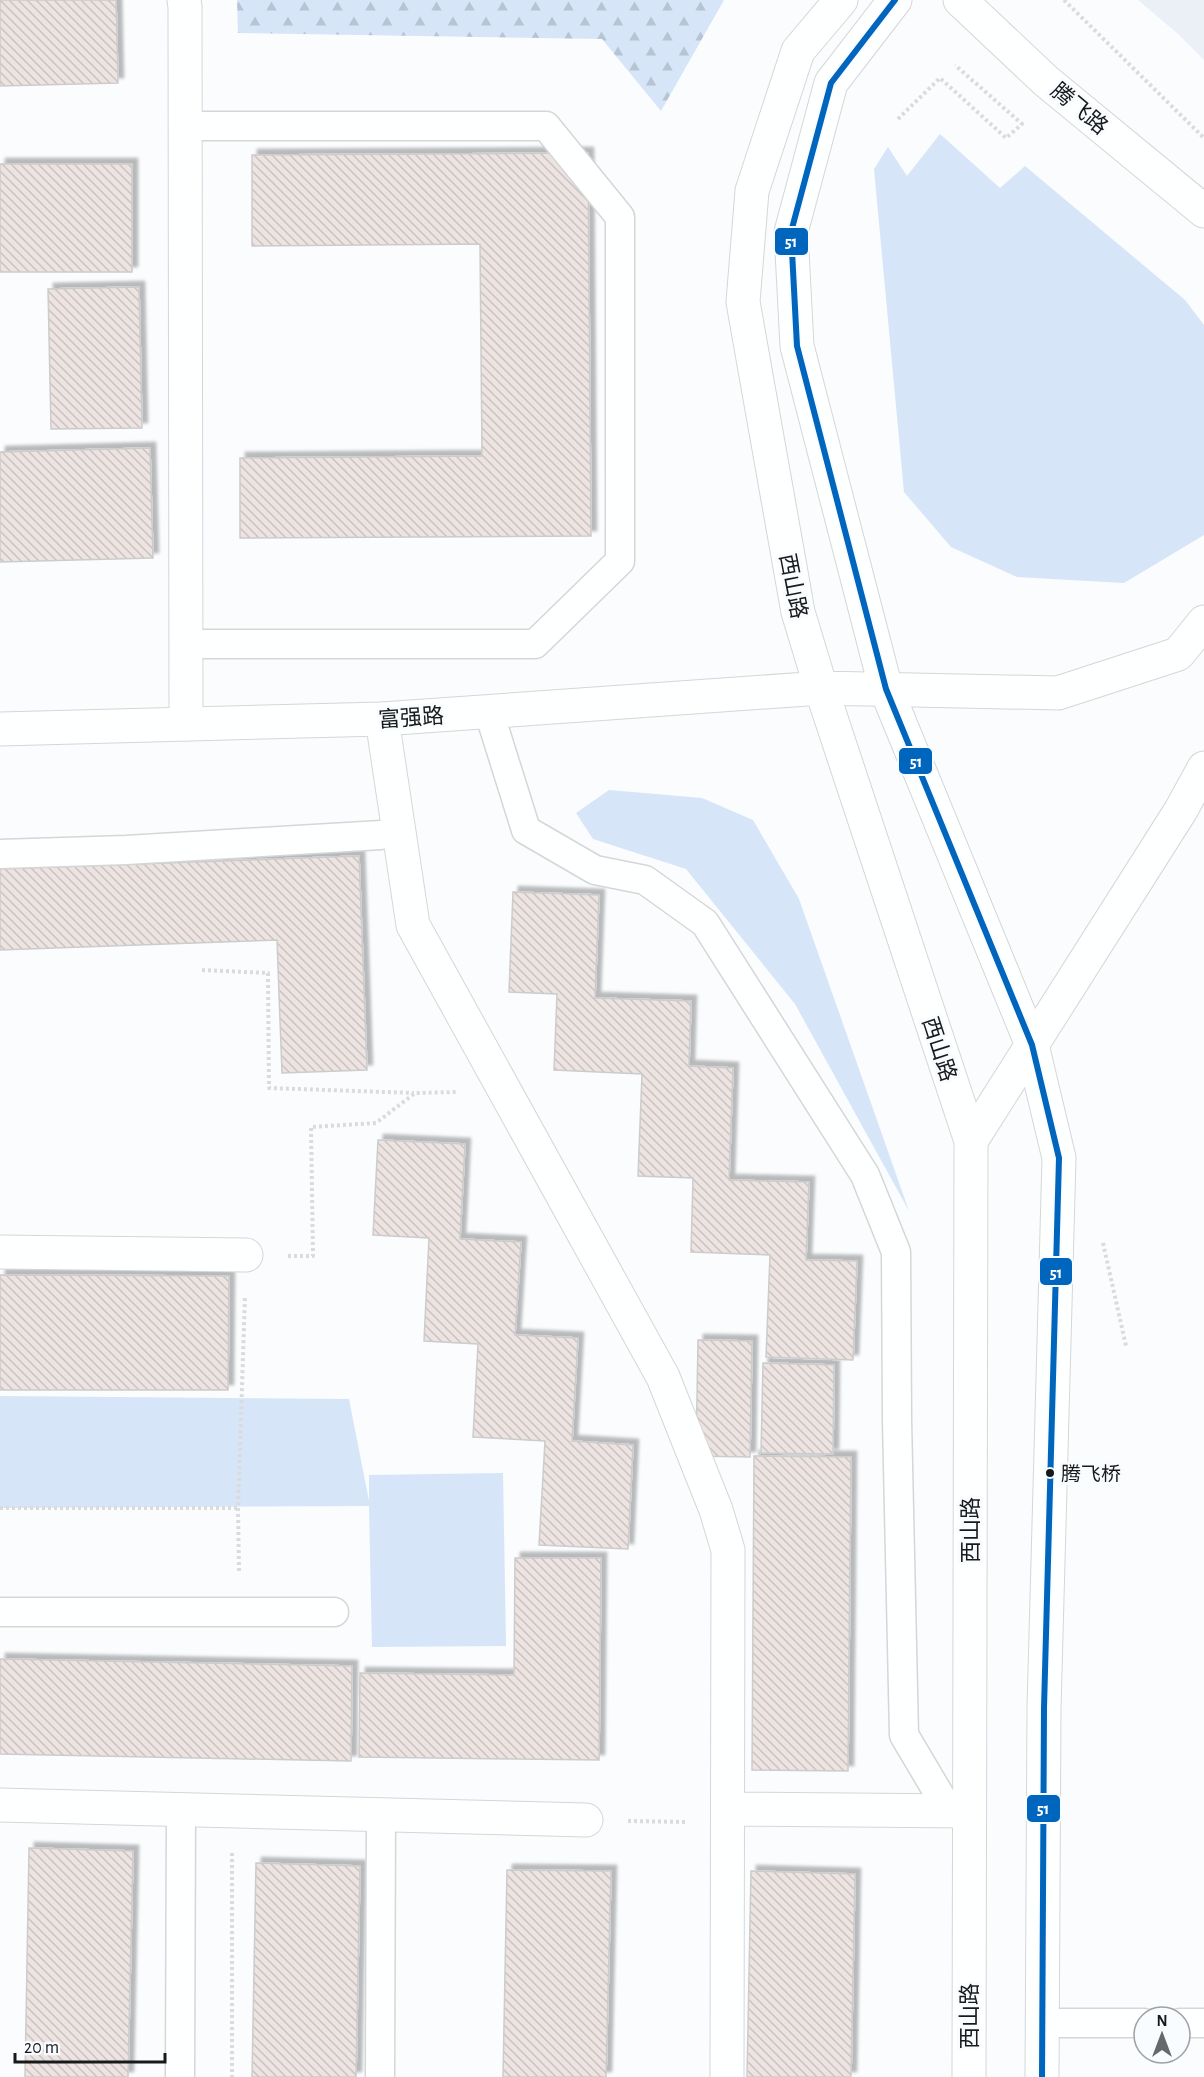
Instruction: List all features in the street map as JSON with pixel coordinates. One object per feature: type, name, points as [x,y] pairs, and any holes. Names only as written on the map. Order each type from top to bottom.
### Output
[{"type":"street","points":[[184,0],[186,724]]},
{"type":"street","name":"西山路","points":[[841,0],[798,51],[752,191],[743,302],[798,612],[820,688],[971,1141],[959,1811],[969,2077]]},
{"type":"street","points":[[895,0],[831,84],[791,232],[797,346],[886,689],[1032,1045],[1059,1158],[1044,1708],[1042,2077]]},
{"type":"street","name":"腾飞路","points":[[960,0],[1046,81],[1204,211]]},
{"type":"street","name":"富强路","points":[[0,729],[382,720],[820,688],[1058,693],[1178,654],[1204,622]]},
{"type":"street","points":[[382,720],[414,925],[663,1377],[716,1510],[728,1550],[727,2077]]},
{"type":"street","points":[[971,1141],[1181,810],[1204,768]]},
{"type":"street","points":[[0,1252],[246,1256]]},
{"type":"street","points":[[0,1805],[586,1820]]},
{"type":"street","points":[[728,1809],[959,1811]]},
{"type":"lane","points":[[185,126],[546,126],[620,217],[620,561],[535,644],[186,644]]},
{"type":"lane","points":[[489,712],[526,830],[595,870],[645,880],[705,923],[865,1175],[896,1252],[904,1735],[959,1811]]},
{"type":"lane","points":[[0,854],[126,850],[381,834]]},
{"type":"lane","points":[[0,1612],[334,1612]]},
{"type":"lane","points":[[180,2077],[181,1810]]},
{"type":"lane","points":[[380,2077],[381,1815]]},
{"type":"lane","points":[[1042,2023],[1132,2023]]},
{"type":"path","points":[[1064,0],[1204,138]]},
{"type":"path","points":[[898,118],[940,78],[1006,138],[1022,123],[955,65]]},
{"type":"path","points":[[202,970],[268,973],[269,1088],[415,1093],[459,1092]]},
{"type":"path","points":[[240,1612],[238,1508],[246,1256],[313,1256],[310,1127],[376,1123],[415,1093]]},
{"type":"path","points":[[0,1508],[238,1508]]},
{"type":"path","points":[[232,1811],[232,2077]]},
{"type":"path","points":[[586,1820],[696,1822]]},
{"type":"shaded area","points":[[1138,0],[1204,0],[1204,60],[1177,33]]},
{"type":"green space","points":[[237,0],[724,0],[661,111],[602,39],[238,33]]},
{"type":"green space","points":[[940,134],[1000,188],[1025,166],[1185,300],[1204,325],[1204,535],[1124,583],[1017,577],[951,547],[904,492],[874,169],[888,147],[907,176]]},
{"type":"green space","points":[[609,790],[702,798],[753,820],[799,899],[909,1211],[795,1004],[686,869],[593,839],[576,813]]},
{"type":"green space","points":[[0,1396],[349,1399],[369,1501],[369,1475],[503,1473],[506,1646],[372,1647],[369,1506],[0,1508]]},
{"type":"building","points":[[0,0],[116,0],[118,83],[0,86]]},
{"type":"building","points":[[588,153],[591,536],[240,538],[240,458],[482,456],[480,244],[252,246],[252,155]]},
{"type":"building","points":[[0,164],[132,164],[132,272],[0,272]]},
{"type":"building","points":[[139,287],[142,428],[51,429],[48,289]]},
{"type":"building","points":[[150,448],[153,558],[0,562],[0,452]]},
{"type":"building","points":[[359,856],[367,1070],[282,1073],[277,940],[0,950],[0,869]]},
{"type":"building","points":[[513,892],[599,895],[595,998],[691,1001],[689,1066],[733,1068],[729,1180],[809,1182],[806,1260],[857,1261],[853,1360],[766,1357],[770,1255],[691,1252],[693,1178],[638,1176],[642,1074],[554,1070],[557,994],[509,992]]},
{"type":"building","points":[[378,1140],[465,1144],[460,1239],[521,1242],[515,1335],[578,1338],[572,1441],[633,1445],[628,1549],[539,1545],[545,1441],[473,1437],[478,1344],[424,1341],[429,1238],[373,1235]]},
{"type":"building","points":[[0,1275],[229,1276],[228,1390],[0,1390]]},
{"type":"building","points":[[698,1340],[752,1341],[750,1457],[696,1456]]},
{"type":"building","points":[[763,1363],[834,1365],[833,1454],[761,1453]]},
{"type":"building","points":[[754,1456],[851,1457],[848,1771],[752,1770]]},
{"type":"building","points":[[515,1558],[601,1558],[599,1760],[359,1757],[360,1673],[514,1675]]},
{"type":"building","points":[[0,1659],[352,1666],[351,1761],[0,1754]]},
{"type":"building","points":[[29,1848],[133,1851],[128,2077],[25,2077]]},
{"type":"building","points":[[256,1863],[360,1866],[356,2077],[252,2077]]},
{"type":"building","points":[[507,1870],[611,1871],[606,2077],[503,2077]]},
{"type":"building","points":[[751,1871],[855,1874],[851,2077],[747,2077]]},
{"type":"transit line","name":"51","points":[[895,0],[831,83],[791,232],[797,346],[886,689],[1032,1045],[1059,1158],[1044,1708],[1042,2077]]},
{"type":"place","name":"腾飞桥","points":[[1050,1473]]}]
